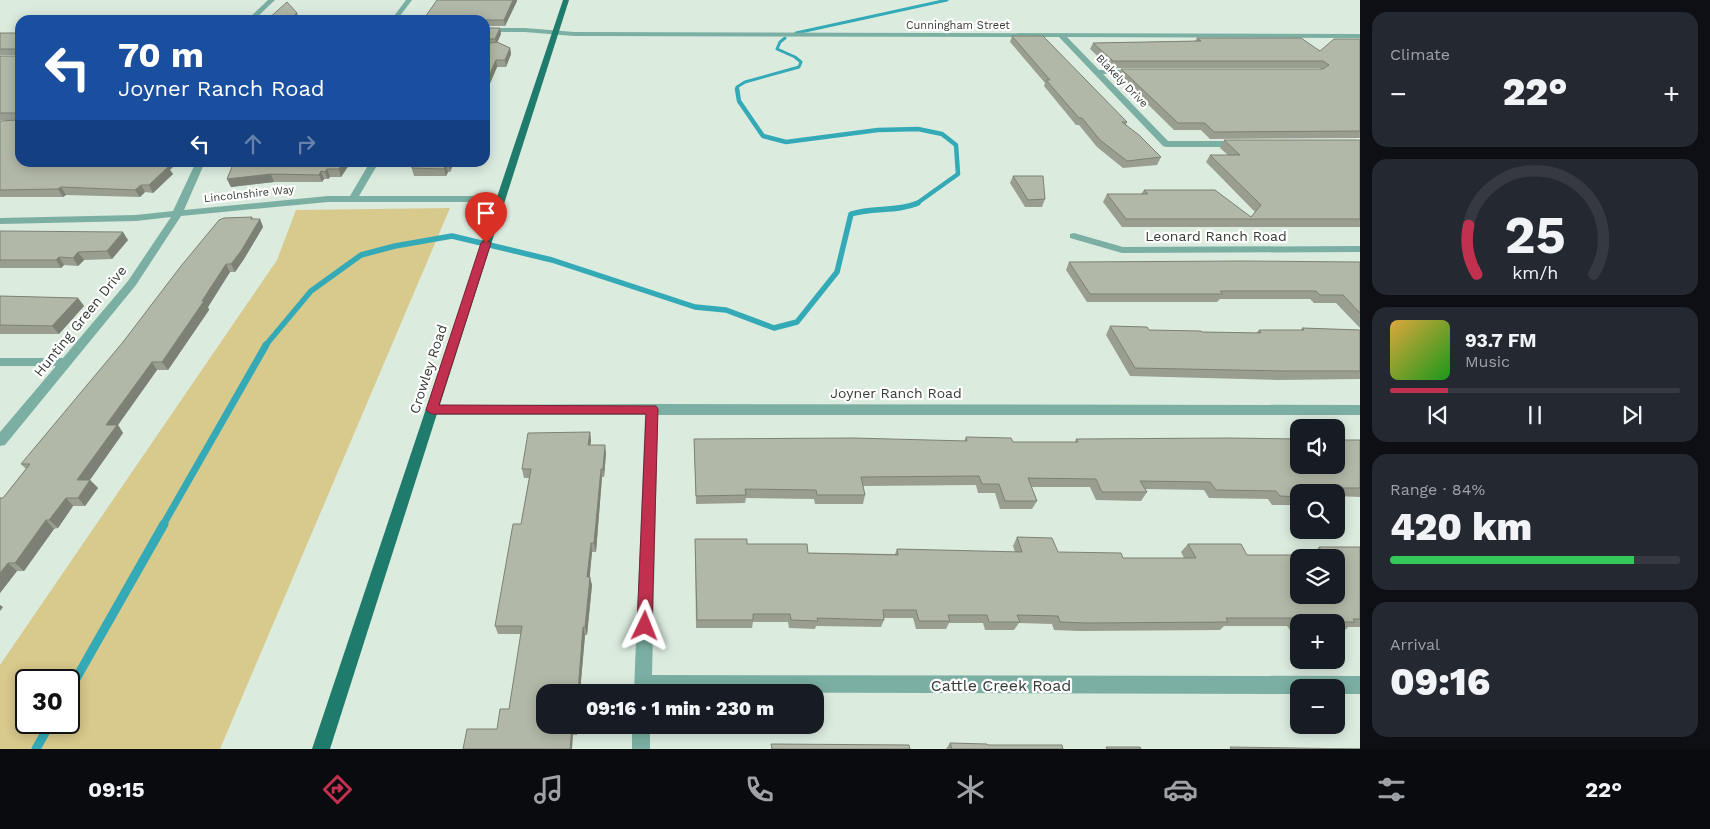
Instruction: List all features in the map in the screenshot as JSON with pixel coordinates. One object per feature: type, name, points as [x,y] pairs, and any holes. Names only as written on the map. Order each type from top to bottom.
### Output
[{"type":"main road","name":"Crowley Road","points":[[321,749],[566,0]]},
{"type":"street","points":[[256,15],[272,0]]},
{"type":"street","points":[[398,15],[410,0]]},
{"type":"street","name":"Cunningham Street","points":[[490,30],[556,33],[1360,36]]},
{"type":"street","name":"Blakely Drive","points":[[1061,35],[1166,144],[1254,144]]},
{"type":"street","points":[[1098,72],[1146,72]]},
{"type":"street","name":"Hunting Green Drive","points":[[0,441],[132,283],[173,223],[199,167]]},
{"type":"street","points":[[353,198],[372,167]]},
{"type":"street","name":"Lincolnshire Way","points":[[0,221],[136,218],[328,198],[500,198]]},
{"type":"street","name":"Leonard Ranch Road","points":[[1074,236],[1122,250],[1360,249]]},
{"type":"street","points":[[0,362],[66,362]]},
{"type":"street","points":[[643,684],[652,409]]},
{"type":"street","name":"Joyner Ranch Road","points":[[432,410],[1360,410]]},
{"type":"street","name":"Cattle Creek Road","points":[[824,687],[1360,685]]},
{"type":"street","points":[[641,734],[641,749]]},
{"type":"shaded area","points":[[450,208],[220,749],[0,749],[0,665],[277,260],[296,210]]},
{"type":"building","points":[[437,0],[513,0],[504,20],[490,20],[490,15],[426,15]]},
{"type":"building","points":[[287,2],[297,13],[295,15],[273,15]]},
{"type":"building","points":[[490,28],[500,28],[495,39],[490,39]]},
{"type":"building","points":[[0,33],[15,33],[15,49],[0,49]]},
{"type":"building","points":[[1012,36],[1043,36],[1127,122],[1122,122],[1139,135],[1161,157],[1127,161],[1100,140],[1046,80],[1050,80]]},
{"type":"building","points":[[1197,38],[1301,38],[1320,51],[1334,39],[1360,39],[1360,131],[1214,132],[1205,123],[1178,123],[1121,69],[1323,69],[1329,65],[1323,61],[1113,61],[1093,43],[1201,41]]},
{"type":"building","points":[[497,42],[510,48],[505,60],[496,60],[490,74],[490,43]]},
{"type":"building","points":[[0,56],[15,56],[15,113],[0,113]]},
{"type":"building","points":[[15,120],[15,167],[168,167],[149,185],[141,185],[135,190],[61,187],[58,189],[0,190],[0,121]]},
{"type":"building","points":[[1224,140],[1360,140],[1360,219],[1126,219],[1107,194],[1148,194],[1144,190],[1215,190],[1251,217],[1261,205],[1210,155],[1240,155]]},
{"type":"building","points":[[232,167],[340,167],[339,169],[327,169],[325,172],[321,171],[319,175],[271,174],[227,179]]},
{"type":"building","points":[[413,167],[445,167],[444,169]]},
{"type":"building","points":[[1013,176],[1043,176],[1045,199],[1028,200]]},
{"type":"building","points":[[252,217],[251,219],[260,219],[241,251],[231,264],[226,264],[202,301],[204,301],[162,362],[152,362],[106,425],[117,425],[77,480],[90,480],[78,498],[66,498],[49,520],[46,520],[15,563],[8,563],[0,573],[0,498],[3,498],[30,464],[21,464],[123,342],[219,220],[224,218]]},
{"type":"building","points":[[0,231],[123,232],[107,251],[78,252],[73,258],[59,257],[56,260],[0,260]]},
{"type":"building","points":[[1069,262],[1360,262],[1360,313],[1343,295],[1320,295],[1316,291],[1220,291],[1223,294],[1090,294]]},
{"type":"building","points":[[0,296],[78,298],[52,326],[0,325]]},
{"type":"building","points":[[1110,326],[1147,327],[1149,330],[1261,333],[1259,330],[1304,330],[1302,328],[1360,330],[1360,371],[1135,368]]},
{"type":"building","points":[[590,432],[588,445],[605,445],[594,543],[591,543],[587,577],[590,577],[585,627],[583,627],[579,684],[536,684],[536,734],[571,734],[570,749],[463,749],[467,729],[497,729],[500,709],[509,709],[522,626],[495,626],[513,524],[521,524],[531,469],[522,469],[528,433]]},
{"type":"building","points":[[966,437],[1011,438],[1013,442],[1078,442],[1076,439],[1290,439],[1290,474],[1345,474],[1345,440],[1360,440],[1360,488],[1345,488],[1345,484],[1290,484],[1290,497],[1280,496],[1276,491],[1216,490],[1210,482],[1140,481],[1147,492],[1102,492],[1096,479],[1028,478],[1037,501],[1005,501],[999,484],[982,484],[979,476],[861,477],[865,495],[817,495],[816,490],[745,489],[746,495],[696,496],[694,439],[853,438],[967,441]]},
{"type":"building","points":[[1017,537],[1052,538],[1058,552],[1121,553],[1123,558],[1196,558],[1188,544],[1241,544],[1247,555],[1290,555],[1290,604],[1345,604],[1345,549],[1320,549],[1319,547],[1360,547],[1360,619],[1353,619],[1355,622],[1345,622],[1345,614],[1290,614],[1290,618],[1226,618],[1228,622],[1086,623],[1060,622],[1058,616],[1017,615],[1020,622],[989,622],[987,615],[948,615],[950,621],[919,621],[916,610],[883,610],[884,620],[817,618],[818,621],[791,620],[790,614],[753,614],[753,620],[697,620],[695,539],[747,539],[747,544],[807,544],[808,553],[898,555],[897,549],[1022,552]]},
{"type":"building","points":[[950,743],[1062,745],[1063,749],[952,749]]},
{"type":"building","points":[[771,744],[909,745],[910,749],[772,749]]},
{"type":"building","points":[[1106,747],[1140,747],[1141,749],[1107,749]]},
{"type":"building","points":[[1230,747],[1360,749],[1231,749]]},
{"type":"waterway","points":[[796,33],[947,0]]},
{"type":"waterway","points":[[738,91],[737,87],[745,82],[799,67],[801,62],[795,57],[777,49],[780,42],[785,38]]},
{"type":"waterway","points":[[737,89],[739,101],[763,136],[786,142],[878,130],[918,129],[942,134],[956,145],[958,174],[917,203]]},
{"type":"waterway","points":[[265,346],[311,291],[361,255],[395,246],[452,236],[552,260],[695,307],[726,310],[774,328],[797,322],[837,272],[851,214],[902,208],[917,203]]},
{"type":"waterway","points":[[163,525],[266,345]]},
{"type":"waterway","points":[[80,672],[164,524]]},
{"type":"waterway","points":[[36,749],[44,734]]},
{"type":"route","points":[[486,243],[432,410],[652,409],[645,626]]}]
